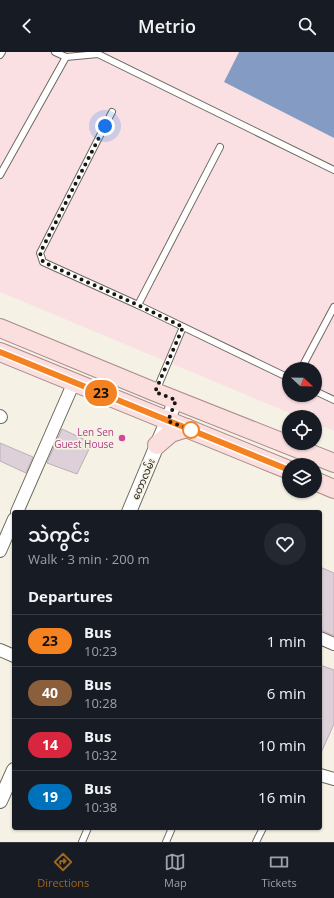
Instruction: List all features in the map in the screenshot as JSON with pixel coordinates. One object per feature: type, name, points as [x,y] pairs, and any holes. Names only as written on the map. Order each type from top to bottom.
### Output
[{"type":"main road","points":[[0,328],[334,464]]},
{"type":"main road","points":[[0,352],[282,467]]},
{"type":"main road","points":[[152,414],[157,424],[157,445]]},
{"type":"main road","points":[[157,445],[171,433],[187,428]]},
{"type":"main road","points":[[257,457],[266,436]]},
{"type":"main road","points":[[322,484],[334,489]]},
{"type":"street","points":[[18,510],[74,382]]},
{"type":"street","name":"တောလမ်း","points":[[130,510],[176,400]]},
{"type":"street","points":[[0,551],[12,524]]},
{"type":"street","points":[[322,639],[334,644]]},
{"type":"street","points":[[0,650],[12,655]]},
{"type":"street","points":[[0,801],[12,774]]},
{"type":"lane","points":[[0,56],[2,52]]},
{"type":"lane","points":[[55,52],[66,57],[99,53],[334,170]]},
{"type":"lane","points":[[0,175],[66,57]]},
{"type":"lane","points":[[112,112],[40,253],[43,262],[138,305],[282,375]]},
{"type":"lane","points":[[138,305],[220,147]]},
{"type":"lane","points":[[305,362],[334,307]]},
{"type":"lane","points":[[155,392],[183,327]]},
{"type":"lane","points":[[322,394],[334,400]]},
{"type":"lane","points":[[82,842],[87,830]]},
{"type":"lane","points":[[166,842],[171,830]]},
{"type":"lane","points":[[256,842],[262,830]]},
{"type":"shaded area","points":[[0,52],[239,52],[225,82],[334,138],[334,431],[322,426],[322,410],[282,410],[0,292]]},
{"type":"water","points":[[239,52],[334,52],[334,138],[224,82]]},
{"type":"building","points":[[62,429],[92,443],[77,474],[47,463]]},
{"type":"building","points":[[0,443],[33,457],[26,473],[0,461]]},
{"type":"building","points":[[322,568],[334,573],[334,636],[322,630]]},
{"type":"building","points":[[322,666],[334,670],[334,724],[322,751]]},
{"type":"bus line","name":"23","points":[[0,352],[282,467]]},
{"type":"place","name":"Len Sen Guest House","points":[[122,438]]},
{"type":"route","points":[[105,126],[40,253],[43,262],[183,327],[155,392],[176,400],[168,421],[191,430]]}]
